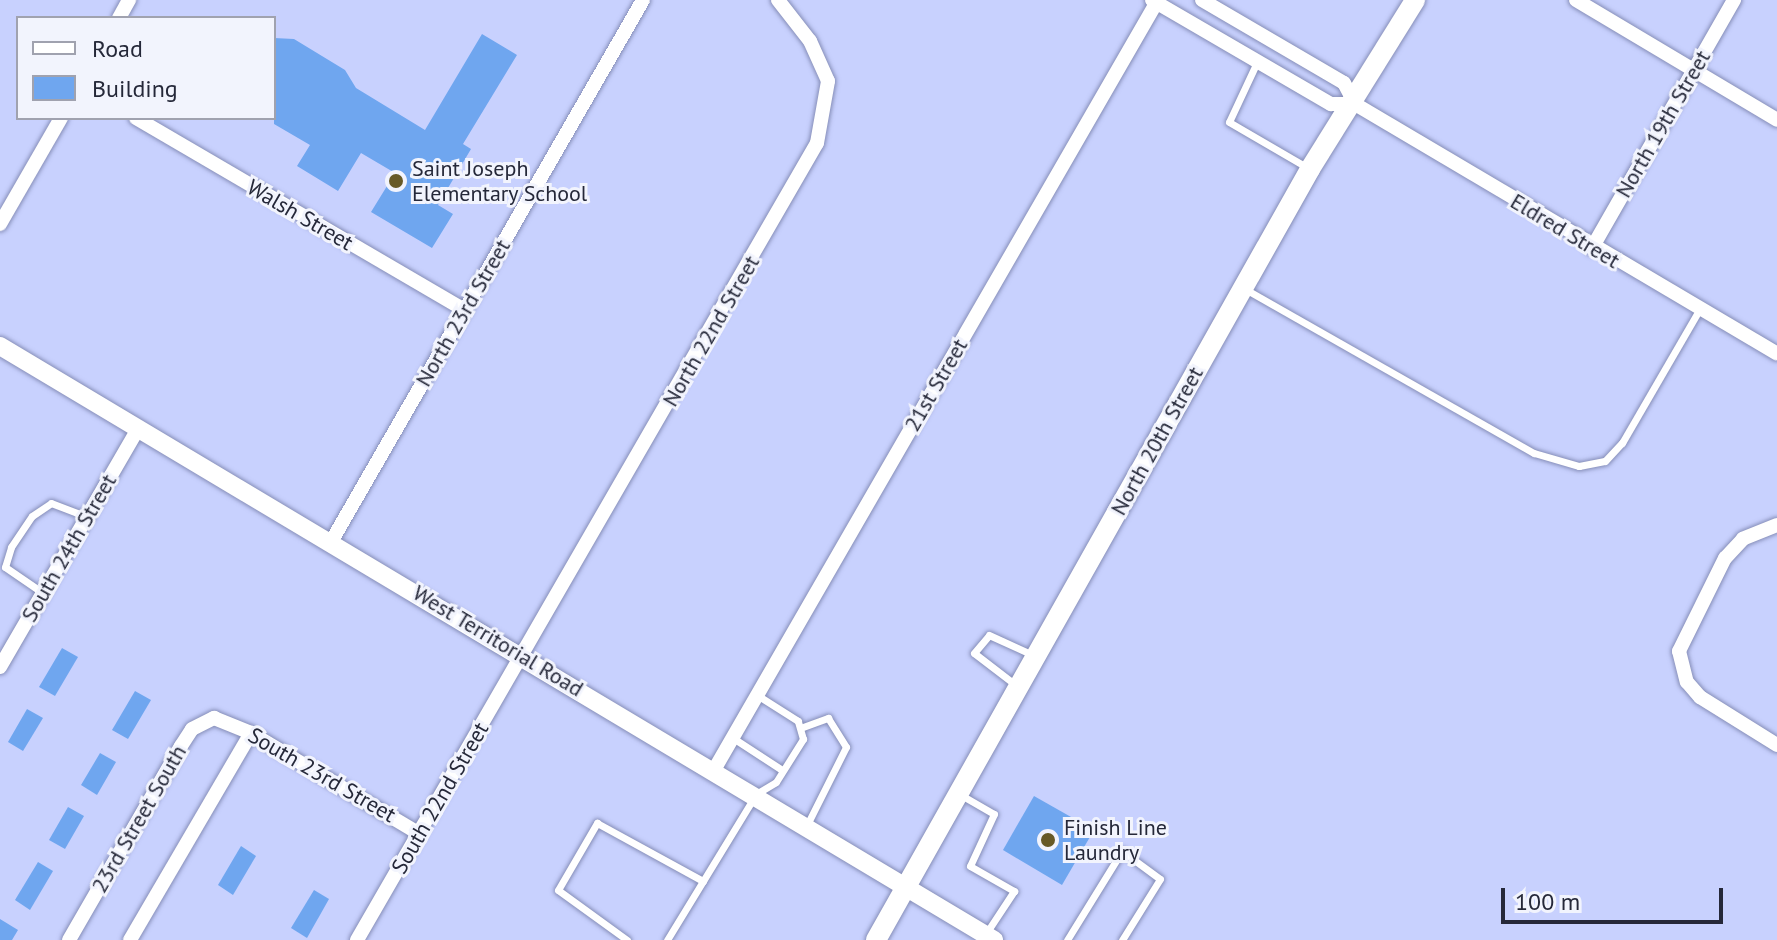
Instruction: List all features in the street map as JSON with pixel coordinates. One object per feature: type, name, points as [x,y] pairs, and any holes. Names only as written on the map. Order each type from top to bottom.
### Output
[{"type":"main road","name":"North 20th Street","points":[[876,940],[1310,169],[1355,104],[1415,0]]},
{"type":"street","name":"North 23rd Street","points":[[331,542],[643,0]]},
{"type":"street","name":"North 22nd Street","points":[[524,656],[817,143],[828,81],[810,41],[778,0]]},
{"type":"street","points":[[1155,1],[1331,104],[1355,104],[1344,83],[1202,0]]},
{"type":"street","points":[[1576,0],[1777,120]]},
{"type":"street","name":"North 19th Street","points":[[1592,248],[1734,0]]},
{"type":"street","name":"21st Street","points":[[714,770],[1155,1]]},
{"type":"street","name":"Eldred Street","points":[[1355,104],[1592,248],[1777,354]]},
{"type":"street","points":[[0,224],[60,120]]},
{"type":"street","name":"Walsh Street","points":[[139,120],[465,310]]},
{"type":"street","name":"West Territorial Road","points":[[0,346],[756,794],[989,937]]},
{"type":"street","name":"South 24th Street","points":[[0,667],[138,429]]},
{"type":"street","points":[[1777,525],[1743,539],[1725,558],[1679,651],[1687,682],[1700,697],[1777,745]]},
{"type":"street","name":"South 22nd Street","points":[[357,940],[524,656]]},
{"type":"street","name":"South 23rd Street","points":[[224,718],[418,833]]},
{"type":"street","name":"23rd Street South","points":[[69,940],[192,729],[224,718]]},
{"type":"street","points":[[130,940],[251,733]]},
{"type":"lane","points":[[1257,62],[1229,122],[1310,169]]},
{"type":"lane","points":[[1243,288],[1534,453],[1579,466],[1605,461],[1622,443],[1699,310]]},
{"type":"lane","points":[[43,593],[5,567],[11,547],[32,516],[51,503],[88,517]]},
{"type":"lane","points":[[1019,688],[974,653],[993,635],[1037,656]]},
{"type":"lane","points":[[757,695],[803,727]]},
{"type":"lane","points":[[667,940],[756,794],[782,770],[803,727],[828,718],[846,747],[807,825]]},
{"type":"lane","points":[[733,738],[782,770]]},
{"type":"lane","points":[[959,794],[994,814],[970,866],[1014,891],[989,937]]},
{"type":"lane","points":[[627,940],[558,890],[597,823],[703,881]]},
{"type":"lane","points":[[1067,940],[1122,851],[1160,879],[1122,940]]},
{"type":"building","points":[[482,34],[517,55],[463,144],[471,149],[438,205],[453,214],[432,248],[371,212],[395,173],[361,153],[338,191],[297,166],[310,145],[274,124],[276,38],[294,39],[345,70],[356,88],[425,130]]},
{"type":"building","points":[[62,648],[78,657],[55,696],[39,687]]},
{"type":"building","points":[[135,691],[151,700],[128,739],[112,730]]},
{"type":"building","points":[[27,709],[43,718],[23,751],[8,742]]},
{"type":"building","points":[[100,753],[116,762],[97,795],[81,785]]},
{"type":"building","name":"Finish Line Laundry","points":[[1034,796],[1094,830],[1062,885],[1003,850]]},
{"type":"building","points":[[68,807],[84,816],[65,849],[49,840]]},
{"type":"building","points":[[241,846],[256,856],[233,895],[218,885]]},
{"type":"building","points":[[38,862],[53,871],[30,910],[15,900]]},
{"type":"building","points":[[314,890],[329,899],[307,938],[291,928]]},
{"type":"building","points":[[0,919],[18,930],[12,940],[0,940]]},
{"type":"place","name":"Saint Joseph Elementary School","points":[[396,181]]},
{"type":"place","name":"Finish Line Laundry","points":[[1048,840]]}]
